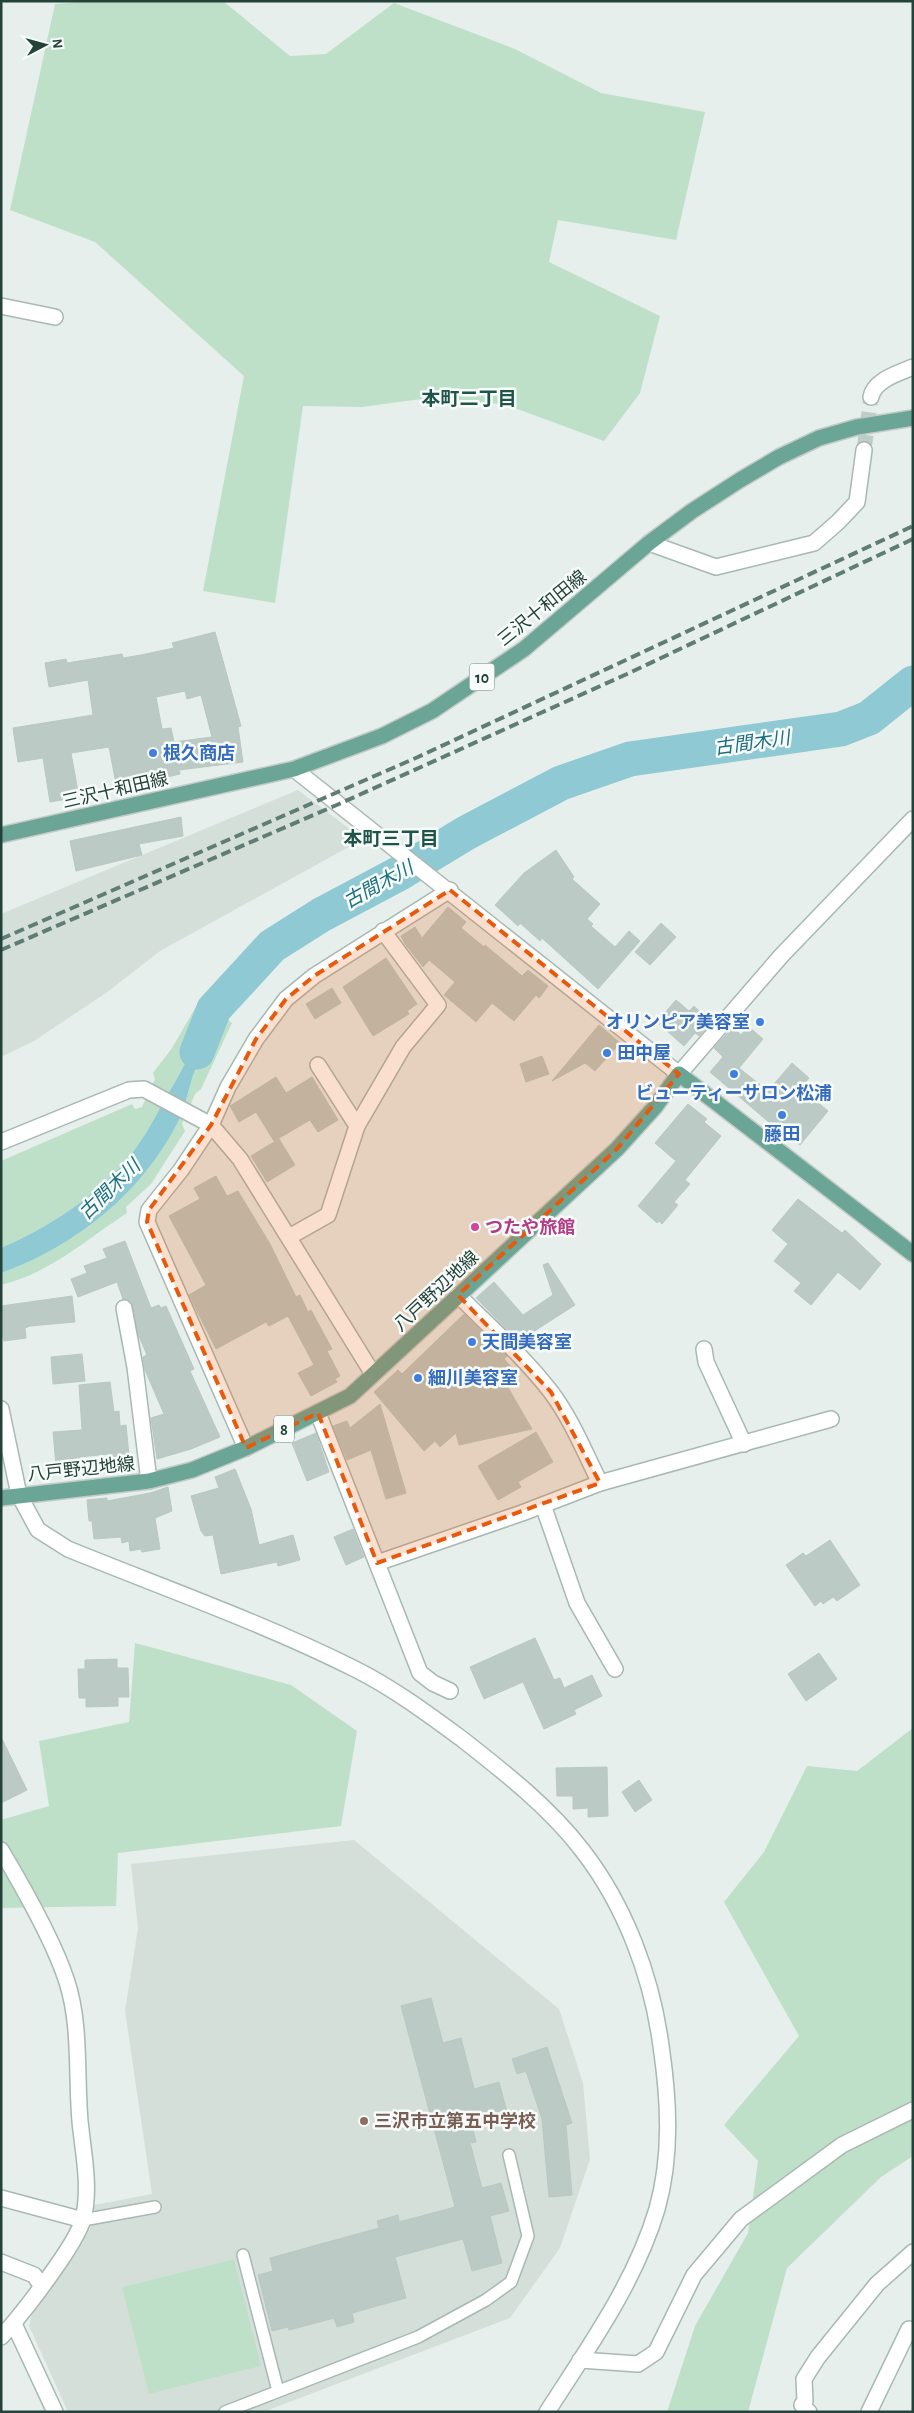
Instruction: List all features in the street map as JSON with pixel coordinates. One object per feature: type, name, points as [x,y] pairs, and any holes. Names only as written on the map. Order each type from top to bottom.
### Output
[{"type":"main road","name":"三沢十和田線","points":[[1,836],[294,769],[382,736],[432,711],[524,649],[649,543],[740,480],[819,438],[857,427],[913,418]]},
{"type":"main road","points":[[679,1074],[913,1254]]},
{"type":"main road","name":"八戸野辺地線","points":[[1,1498],[149,1481],[192,1470],[246,1448],[350,1396],[617,1149],[655,1107],[679,1074]]},
{"type":"street","points":[[1,306],[55,317]]},
{"type":"street","points":[[871,397],[872,391],[885,380],[913,367]]},
{"type":"street","points":[[649,543],[716,567],[814,543],[857,502],[864,450]]},
{"type":"street","points":[[294,769],[679,1074],[781,956],[913,819]]},
{"type":"street","points":[[246,1448],[146,1222],[149,1210],[181,1170],[205,1122],[256,1039],[286,999],[314,976],[383,931],[444,886]]},
{"type":"street","points":[[289,1237],[328,1215],[357,1126],[403,1048],[438,1005],[383,931]]},
{"type":"street","points":[[318,1065],[357,1126]]},
{"type":"street","points":[[1,1142],[104,1098],[129,1090],[144,1089],[205,1122],[240,1159],[373,1374]]},
{"type":"street","points":[[458,1296],[510,1346],[551,1392],[567,1416],[600,1483]]},
{"type":"street","points":[[124,1308],[135,1367],[149,1481]]},
{"type":"street","points":[[704,1349],[706,1362],[744,1444]]},
{"type":"street","points":[[1,1409],[19,1495],[38,1530],[68,1549],[276,1633],[357,1670],[420,1708],[498,1767],[551,1815],[583,1851],[618,1908],[644,1966],[658,2024],[666,2083],[668,2151],[657,2208],[636,2267],[547,2412]]},
{"type":"street","points":[[318,1413],[420,1673],[433,1683],[450,1691]]},
{"type":"street","points":[[377,1564],[600,1483],[831,1419]]},
{"type":"street","points":[[543,1505],[577,1603],[615,1670]]},
{"type":"street","points":[[1,1850],[47,1936],[67,1982],[75,2024],[78,2088],[87,2193],[83,2220],[69,2246],[6,2330],[55,2412]]},
{"type":"street","points":[[580,2360],[638,2364],[656,2352],[694,2275],[741,2219],[842,2145],[913,2110]]},
{"type":"street","points":[[1,2198],[83,2220]]},
{"type":"street","points":[[809,2412],[802,2405],[805,2401],[804,2379],[876,2284],[913,2252]]},
{"type":"street","points":[[1,2262],[34,2275],[41,2285]]},
{"type":"street","points":[[869,2412],[909,2330],[913,2331]]},
{"type":"lane","points":[[225,2412],[418,2337],[486,2300],[511,2282],[528,2236],[509,2155]]},
{"type":"lane","points":[[83,2220],[155,2207]]},
{"type":"lane","points":[[243,2255],[278,2391]]},
{"type":"highlighted area","points":[[450,890],[679,1074],[617,1149],[458,1295],[551,1392],[600,1483],[377,1563],[318,1413],[246,1448],[147,1222],[149,1210],[211,1125],[256,1039],[286,999],[314,976]]},
{"type":"shaded area","points":[[298,790],[363,839],[160,951],[106,993],[34,1041],[1,1057],[1,914]]},
{"type":"shaded area","name":"三沢市立第五中学校","points":[[354,1840],[559,2009],[583,2083],[590,2159],[560,2248],[510,2318],[263,2412],[68,2412],[29,2326],[34,2305],[82,2244],[91,2226],[94,2205],[152,2194],[125,2011],[138,1928],[131,1864]]},
{"type":"green space","points":[[92,1],[223,1],[290,56],[326,54],[394,3],[515,49],[601,93],[705,112],[676,240],[558,220],[549,262],[660,316],[640,393],[604,441],[504,404],[421,399],[362,407],[303,406],[275,603],[203,591],[244,376],[95,242],[10,210],[55,4]]},
{"type":"green space","points":[[201,998],[212,1007],[202,1030],[151,1125],[127,1159],[113,1175],[78,1204],[40,1229],[1,1248],[1,1161],[132,1104],[135,1109],[142,1107],[155,1079],[153,1073],[172,1048]]},
{"type":"green space","points":[[218,1012],[232,1023],[201,1089],[195,1094],[182,1124],[185,1131],[151,1184],[126,1207],[127,1213],[67,1255],[36,1272],[1,1285],[1,1273],[54,1249],[79,1233],[125,1195],[145,1173],[180,1118],[195,1070],[211,1044]]},
{"type":"green space","points":[[135,1643],[291,1685],[357,1731],[341,1826],[118,1853],[116,1906],[1,1908],[1,1820],[49,1806],[39,1741],[129,1722]]},
{"type":"green space","points":[[913,1728],[913,2156],[881,2177],[787,2268],[748,2412],[667,2412],[695,2326],[748,2233],[758,2161],[724,2125],[799,2036],[724,1902],[764,1852],[807,1766],[857,1771]]},
{"type":"green space","points":[[234,2259],[261,2366],[149,2394],[122,2287]]},
{"type":"water","points":[[212,1007],[218,1012],[209,1048],[195,1070],[183,1111],[177,1124],[145,1173],[103,1215],[79,1233],[54,1249],[1,1273],[1,1248],[40,1229],[78,1204],[113,1175],[127,1159],[147,1131],[179,1074],[197,1041]]},
{"type":"building","points":[[215,632],[241,726],[238,727],[243,762],[179,770],[180,774],[117,789],[109,747],[71,753],[79,797],[50,802],[43,758],[18,762],[13,728],[93,715],[88,680],[49,687],[45,663],[66,659],[67,663],[122,654],[123,658],[174,648],[172,643]],"holes":[[[185,691],[187,699],[201,695],[212,737],[174,742],[171,728],[162,729],[156,697]]]},
{"type":"building","points":[[181,817],[183,836],[139,844],[142,855],[76,871],[70,841]]},
{"type":"building","points":[[556,850],[574,877],[572,879],[600,904],[587,919],[593,924],[591,926],[615,947],[629,931],[640,941],[598,989],[542,938],[540,941],[520,923],[518,926],[495,905],[524,873]]},
{"type":"building","points":[[448,907],[466,922],[461,928],[484,947],[485,945],[522,976],[528,970],[548,986],[539,998],[536,995],[514,1021],[492,1003],[476,1022],[444,995],[455,982],[429,960],[423,967],[405,944],[401,936],[415,927],[422,938]]},
{"type":"building","points":[[661,923],[676,937],[650,965],[635,952]]},
{"type":"building","points":[[386,958],[417,1004],[407,1011],[409,1014],[373,1036],[343,987]]},
{"type":"building","points":[[332,988],[341,1003],[315,1019],[306,1004]]},
{"type":"building","points":[[676,1000],[689,1011],[694,1006],[711,1022],[699,1036],[695,1033],[684,1046],[657,1022]]},
{"type":"building","points":[[599,1025],[620,1043],[595,1071],[585,1063],[552,1081]]},
{"type":"building","points":[[748,1026],[763,1039],[739,1068],[768,1091],[792,1063],[809,1078],[801,1088],[828,1111],[800,1145],[772,1122],[771,1124],[710,1072],[723,1057],[714,1048],[733,1027],[741,1035]]},
{"type":"building","points":[[542,1056],[549,1074],[526,1082],[520,1064]]},
{"type":"building","points":[[276,1077],[286,1093],[312,1077],[338,1120],[318,1132],[310,1120],[274,1141],[256,1112],[239,1122],[230,1106]]},
{"type":"building","points":[[688,1104],[707,1119],[704,1122],[721,1136],[685,1180],[690,1184],[674,1202],[678,1205],[662,1224],[659,1221],[657,1223],[638,1206],[676,1161],[655,1143]]},
{"type":"building","points":[[279,1139],[295,1165],[267,1182],[251,1156]]},
{"type":"building","points":[[216,1176],[227,1196],[238,1191],[270,1244],[296,1297],[300,1295],[308,1312],[311,1310],[332,1349],[327,1351],[340,1376],[335,1379],[337,1382],[311,1396],[298,1373],[314,1365],[288,1316],[269,1326],[266,1322],[216,1349],[189,1295],[206,1285],[169,1216],[200,1199],[194,1188]]},
{"type":"building","points":[[798,1199],[842,1233],[845,1230],[881,1264],[860,1290],[838,1272],[811,1305],[794,1291],[801,1283],[774,1261],[788,1244],[772,1230]]},
{"type":"building","points":[[125,1241],[151,1308],[159,1305],[161,1308],[166,1306],[194,1369],[190,1371],[220,1437],[191,1449],[157,1459],[151,1418],[164,1414],[145,1370],[143,1357],[147,1355],[138,1334],[131,1302],[123,1299],[117,1282],[78,1297],[71,1279],[87,1273],[84,1266],[107,1258],[103,1249]]},
{"type":"building","points":[[548,1263],[575,1305],[536,1330],[521,1344],[476,1298],[494,1282],[523,1315],[553,1295],[543,1265]]},
{"type":"building","points":[[72,1296],[75,1322],[30,1326],[25,1328],[26,1338],[4,1341],[1,1330],[1,1306]]},
{"type":"building","points":[[464,1314],[507,1356],[504,1359],[517,1373],[506,1384],[532,1429],[459,1445],[456,1433],[440,1447],[435,1441],[424,1451],[374,1392],[398,1370],[402,1374]]},
{"type":"building","points":[[82,1354],[85,1381],[53,1384],[51,1357]]},
{"type":"building","points":[[110,1382],[114,1412],[119,1411],[120,1426],[126,1425],[130,1465],[110,1467],[109,1454],[79,1457],[80,1463],[56,1465],[53,1432],[82,1430],[79,1385]]},
{"type":"building","points":[[380,1404],[406,1493],[386,1499],[371,1450],[347,1460],[333,1426],[347,1421],[350,1428]]},
{"type":"building","points":[[536,1432],[553,1462],[518,1482],[521,1487],[498,1500],[478,1466]]},
{"type":"building","points":[[316,1433],[329,1472],[307,1481],[292,1443]]},
{"type":"building","points":[[235,1469],[251,1509],[259,1545],[293,1535],[300,1560],[278,1566],[277,1562],[221,1574],[213,1535],[205,1536],[201,1531],[191,1496],[219,1488],[215,1477]]},
{"type":"building","points":[[168,1487],[172,1511],[155,1518],[160,1549],[142,1552],[141,1549],[130,1551],[129,1541],[122,1543],[121,1537],[94,1539],[92,1521],[89,1521],[87,1500],[107,1498],[107,1501],[150,1493]]},
{"type":"building","points":[[353,1529],[364,1557],[346,1565],[334,1537]]},
{"type":"building","points":[[830,1540],[860,1585],[837,1601],[833,1597],[823,1604],[821,1601],[815,1606],[786,1565],[803,1553],[806,1556]]},
{"type":"building","points":[[535,1638],[554,1680],[560,1678],[564,1688],[592,1675],[602,1696],[574,1710],[576,1714],[544,1729],[523,1682],[484,1699],[470,1667]]},
{"type":"building","points":[[819,1653],[837,1679],[806,1701],[788,1674]]},
{"type":"building","points":[[117,1659],[117,1668],[128,1668],[129,1697],[118,1697],[118,1706],[86,1707],[86,1698],[79,1698],[78,1669],[85,1669],[85,1660]]},
{"type":"building","points":[[1,1737],[27,1790],[1,1803]]},
{"type":"building","points":[[607,1767],[608,1816],[588,1817],[588,1808],[573,1809],[573,1796],[557,1796],[556,1768]]},
{"type":"building","points":[[639,1780],[652,1800],[635,1812],[622,1792]]},
{"type":"building","points":[[431,1998],[443,2043],[461,2038],[474,2089],[499,2082],[507,2112],[471,2121],[476,2142],[470,2143],[482,2188],[501,2183],[509,2211],[490,2216],[502,2263],[472,2271],[463,2239],[395,2257],[406,2298],[352,2313],[354,2322],[337,2327],[334,2318],[289,2330],[288,2327],[272,2331],[258,2275],[273,2271],[270,2258],[379,2228],[377,2221],[398,2215],[399,2222],[455,2207],[401,2006]]},
{"type":"building","points":[[547,2047],[572,2123],[566,2125],[572,2195],[549,2197],[542,2119],[526,2071],[517,2074],[512,2059]]},
{"type":"waterway","name":"古間木川","points":[[197,1052],[214,1009],[272,946],[321,915],[400,873],[466,833],[561,783],[630,759],[841,729],[869,718],[913,683]]},
{"type":"tunnel","points":[[864,450],[871,397]]},
{"type":"railway","points":[[1,939],[418,757],[913,526]]},
{"type":"railway","points":[[1,950],[339,804],[627,674],[913,539]]},
{"type":"place","name":"根久商店","points":[[153,753]]},
{"type":"place","name":"オリンピア美容室","points":[[760,1022]]},
{"type":"place","name":"田中屋","points":[[607,1053]]},
{"type":"place","name":"ビューティーサロン松浦","points":[[734,1074]]},
{"type":"place","name":"藤田","points":[[782,1115]]},
{"type":"place","name":"つたや旅館","points":[[475,1227]]},
{"type":"place","name":"天間美容室","points":[[472,1342]]},
{"type":"place","name":"細川美容室","points":[[418,1378]]},
{"type":"place","name":"三沢市立第五中学校","points":[[364,2121]]},
{"type":"district","name":"本町二丁目","points":[[469,398]]},
{"type":"district","name":"本町三丁目","points":[[391,838]]}]
